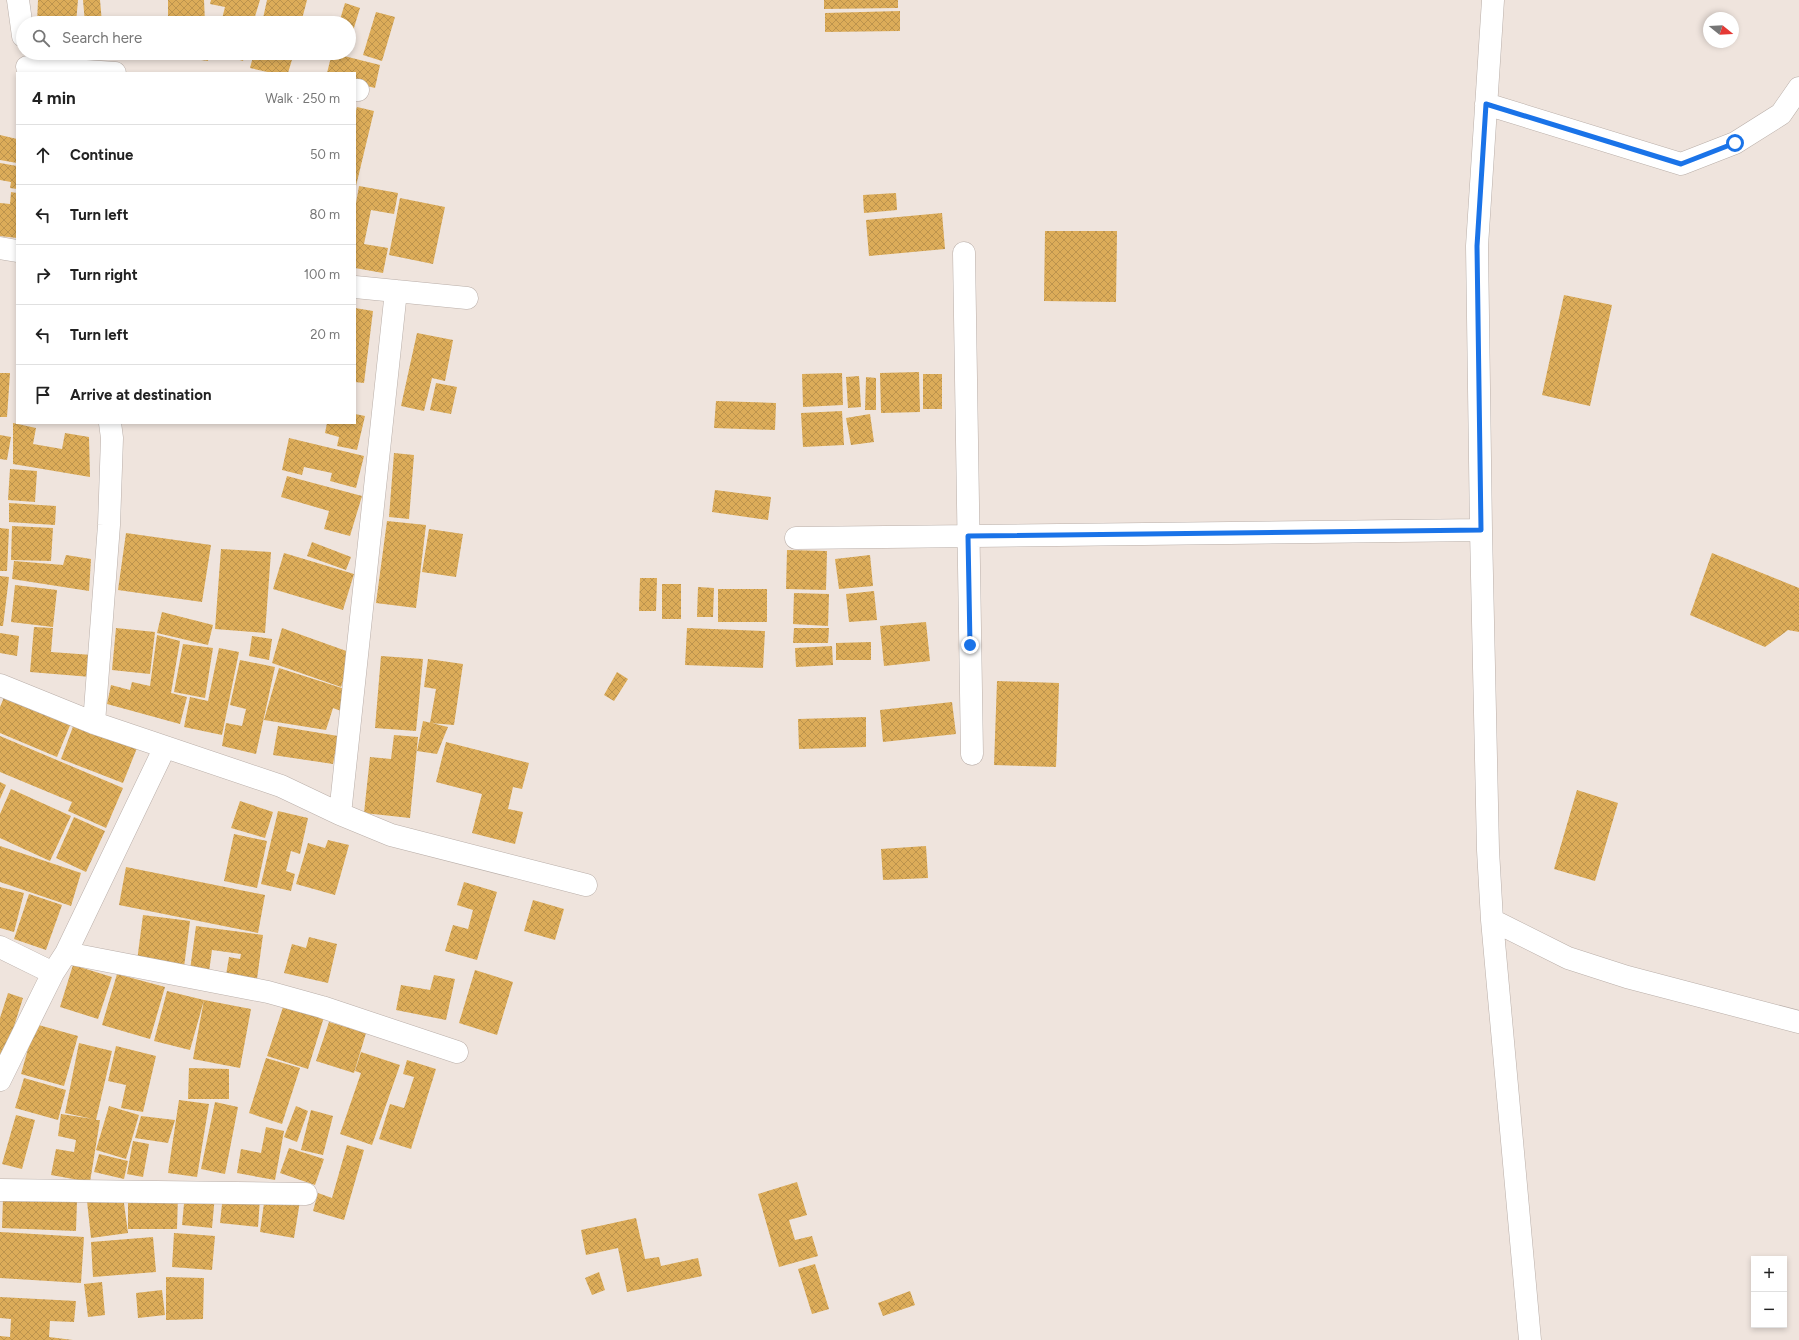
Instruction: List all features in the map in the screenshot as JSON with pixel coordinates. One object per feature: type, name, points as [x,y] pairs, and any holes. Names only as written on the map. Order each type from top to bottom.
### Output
[{"type":"street","points":[[18,0],[20,16]]},
{"type":"street","points":[[1493,0],[1477,246],[1488,850],[1492,920],[1530,1340]]},
{"type":"street","points":[[27,64],[105,72]]},
{"type":"street","points":[[1486,104],[1681,164],[1735,143],[1780,114],[1799,88]]},
{"type":"street","points":[[0,248],[16,251]]},
{"type":"street","points":[[964,253],[972,754]]},
{"type":"street","points":[[356,287],[466,298]]},
{"type":"street","points":[[340,814],[396,291]]},
{"type":"street","points":[[94,723],[109,525],[112,438],[110,424]]},
{"type":"street","points":[[796,538],[1481,530]]},
{"type":"street","points":[[0,685],[94,723],[281,786],[391,836],[586,885]]},
{"type":"street","points":[[1,1078],[53,973],[66,953],[165,747]]},
{"type":"street","points":[[1492,920],[1568,958],[1627,978],[1799,1022]]},
{"type":"street","points":[[0,947],[53,973]]},
{"type":"street","points":[[66,953],[268,992],[322,1007],[457,1052]]},
{"type":"street","points":[[0,1190],[306,1194]]},
{"type":"building","points":[[38,0],[78,0],[77,16],[37,16]]},
{"type":"building","points":[[83,0],[100,0],[101,16],[84,16]]},
{"type":"building","points":[[168,0],[204,0],[205,16],[168,16]]},
{"type":"building","points":[[211,0],[260,0],[255,16],[223,16],[225,7],[210,4]]},
{"type":"building","points":[[267,0],[307,0],[303,16],[264,16]]},
{"type":"building","points":[[824,0],[898,0],[898,8],[824,9]]},
{"type":"building","points":[[345,3],[360,8],[356,21],[356,16],[341,16]]},
{"type":"building","points":[[900,11],[900,31],[825,32],[825,13]]},
{"type":"building","points":[[376,12],[395,17],[382,61],[363,55]]},
{"type":"building","points":[[356,59],[380,65],[375,88],[356,83],[356,72],[327,72],[330,60]]},
{"type":"building","points":[[252,60],[292,60],[288,72],[268,72],[250,68]]},
{"type":"building","points":[[357,107],[374,111],[356,186]]},
{"type":"building","points":[[0,135],[16,139],[16,163],[0,160]]},
{"type":"building","points":[[0,163],[16,166],[16,189],[10,188],[11,182],[0,180]]},
{"type":"building","points":[[359,186],[398,193],[394,214],[371,210],[364,244],[388,248],[383,273],[356,268],[356,203]]},
{"type":"building","points":[[11,192],[16,193],[16,238],[0,236],[0,203],[10,204]]},
{"type":"building","points":[[896,193],[897,210],[864,213],[863,195]]},
{"type":"building","points":[[400,198],[445,207],[433,264],[389,255]]},
{"type":"building","points":[[942,213],[945,249],[869,256],[866,220]]},
{"type":"building","points":[[1045,231],[1117,231],[1116,302],[1044,301]]},
{"type":"building","points":[[1564,295],[1612,305],[1590,406],[1542,395]]},
{"type":"building","points":[[356,308],[373,311],[364,383],[356,382]]},
{"type":"building","points":[[417,333],[453,340],[445,381],[432,378],[424,411],[401,406]]},
{"type":"building","points":[[919,372],[920,412],[881,413],[880,373]]},
{"type":"building","points":[[0,373],[10,373],[7,417],[0,417]]},
{"type":"building","points":[[842,373],[843,405],[803,407],[802,374]]},
{"type":"building","points":[[923,374],[942,374],[942,409],[923,409]]},
{"type":"building","points":[[859,376],[861,407],[848,408],[846,377]]},
{"type":"building","points":[[866,377],[876,378],[876,410],[865,410]]},
{"type":"building","points":[[436,383],[457,387],[451,414],[430,410]]},
{"type":"building","points":[[716,401],[776,403],[775,430],[714,428]]},
{"type":"building","points":[[842,411],[844,445],[803,447],[801,413]]},
{"type":"building","points":[[356,414],[365,416],[357,450],[337,446],[339,437],[325,433],[327,424],[356,424]]},
{"type":"building","points":[[870,414],[874,442],[851,445],[846,418]]},
{"type":"building","points":[[13,423],[36,428],[33,444],[62,449],[65,433],[89,437],[90,477],[13,464]]},
{"type":"building","points":[[0,435],[11,437],[7,460],[0,459]]},
{"type":"building","points":[[289,438],[364,456],[356,488],[330,481],[332,473],[304,467],[302,475],[282,470]]},
{"type":"building","points":[[394,453],[414,455],[409,519],[389,517]]},
{"type":"building","points":[[10,469],[37,471],[35,502],[8,500]]},
{"type":"building","points":[[287,476],[362,496],[350,536],[324,529],[329,511],[281,497]]},
{"type":"building","points":[[715,490],[771,497],[768,520],[712,512]]},
{"type":"building","points":[[9,503],[56,506],[55,525],[9,522]]},
{"type":"building","points":[[387,521],[426,525],[416,608],[376,603]]},
{"type":"building","points":[[12,526],[53,528],[51,561],[11,560]]},
{"type":"building","points":[[0,528],[9,529],[7,571],[0,571]]},
{"type":"building","points":[[429,529],[463,534],[456,577],[422,572]]},
{"type":"building","points":[[126,533],[211,545],[202,602],[118,590]]},
{"type":"building","points":[[312,542],[351,557],[346,570],[307,556]]},
{"type":"building","points":[[221,549],[271,552],[265,633],[215,629]]},
{"type":"building","points":[[787,550],[827,551],[826,590],[786,589]]},
{"type":"building","points":[[284,553],[354,574],[343,610],[273,589]]},
{"type":"building","points":[[1712,553],[1799,588],[1799,632],[1788,630],[1765,647],[1690,615]]},
{"type":"building","points":[[66,555],[91,559],[89,591],[12,579],[14,561],[63,565]]},
{"type":"building","points":[[870,555],[873,586],[839,589],[835,559]]},
{"type":"building","points":[[0,576],[9,577],[3,626],[0,626]]},
{"type":"building","points":[[640,578],[657,578],[656,611],[639,611]]},
{"type":"building","points":[[662,584],[681,584],[681,619],[662,619]]},
{"type":"building","points":[[15,585],[57,590],[53,627],[11,622]]},
{"type":"building","points":[[698,587],[714,588],[713,617],[697,617]]},
{"type":"building","points":[[718,589],[767,589],[767,622],[718,622]]},
{"type":"building","points":[[874,591],[877,620],[849,622],[846,594]]},
{"type":"building","points":[[794,593],[829,594],[828,626],[793,624]]},
{"type":"building","points":[[162,612],[213,625],[208,645],[157,633]]},
{"type":"building","points":[[926,622],[930,661],[884,666],[880,626]]},
{"type":"building","points":[[34,627],[53,628],[51,652],[92,655],[91,677],[30,672]]},
{"type":"building","points":[[116,628],[155,632],[150,674],[112,670]]},
{"type":"building","points":[[282,628],[352,653],[341,687],[272,663]]},
{"type":"building","points":[[687,628],[765,631],[763,668],[685,665]]},
{"type":"building","points":[[794,628],[829,628],[828,643],[793,643]]},
{"type":"building","points":[[0,633],[19,636],[17,656],[0,653]]},
{"type":"building","points":[[157,635],[180,641],[171,693],[187,697],[180,724],[107,704],[111,685],[130,690],[132,682],[150,686]]},
{"type":"building","points":[[252,636],[272,639],[269,660],[249,656]]},
{"type":"building","points":[[871,642],[871,660],[836,660],[836,643]]},
{"type":"building","points":[[183,644],[213,648],[205,698],[174,692]]},
{"type":"building","points":[[832,646],[833,665],[796,667],[795,648]]},
{"type":"building","points":[[219,648],[239,652],[222,735],[184,727],[190,697],[208,701]]},
{"type":"building","points":[[381,656],[423,659],[416,731],[375,728]]},
{"type":"building","points":[[428,659],[463,664],[454,725],[430,723],[436,689],[424,687]]},
{"type":"building","points":[[240,660],[275,667],[256,754],[222,746],[226,723],[242,726],[246,709],[230,705]]},
{"type":"building","points":[[279,668],[348,690],[341,711],[333,708],[326,730],[264,720]]},
{"type":"building","points":[[617,672],[628,679],[614,701],[604,695]]},
{"type":"building","points":[[997,681],[1059,683],[1056,767],[994,765]]},
{"type":"building","points":[[5,695],[71,723],[57,757],[0,733],[0,707]]},
{"type":"building","points":[[952,702],[956,734],[883,742],[880,710]]},
{"type":"building","points":[[866,717],[866,747],[799,749],[798,719]]},
{"type":"building","points":[[423,721],[448,727],[437,754],[417,751]]},
{"type":"building","points":[[74,724],[137,748],[123,783],[61,759]]},
{"type":"building","points":[[278,726],[338,736],[333,764],[273,755]]},
{"type":"building","points":[[394,735],[418,737],[410,818],[364,813],[370,757],[391,759]]},
{"type":"building","points":[[0,736],[123,788],[106,828],[68,811],[72,802],[0,772]]},
{"type":"building","points":[[446,742],[529,763],[522,789],[513,787],[508,809],[523,812],[515,844],[472,833],[482,794],[436,782]]},
{"type":"building","points":[[0,782],[6,785],[0,799]]},
{"type":"building","points":[[11,789],[71,816],[50,861],[0,838],[0,814]]},
{"type":"building","points":[[1577,790],[1618,803],[1595,881],[1554,869]]},
{"type":"building","points":[[240,801],[273,812],[265,838],[231,828]]},
{"type":"building","points":[[278,811],[308,818],[300,854],[291,851],[286,871],[295,874],[291,891],[261,884]]},
{"type":"building","points":[[74,817],[105,831],[86,872],[56,858]]},
{"type":"building","points":[[234,834],[267,841],[257,888],[224,881]]},
{"type":"building","points":[[328,840],[349,845],[335,895],[296,884],[308,843],[325,848]]},
{"type":"building","points":[[0,846],[81,873],[71,906],[0,882]]},
{"type":"building","points":[[926,846],[928,878],[883,880],[881,849]]},
{"type":"building","points":[[126,867],[265,895],[258,933],[119,905]]},
{"type":"building","points":[[464,882],[497,892],[477,960],[445,951],[453,925],[468,929],[473,910],[457,905]]},
{"type":"building","points":[[0,887],[24,893],[14,932],[0,928]]},
{"type":"building","points":[[29,894],[62,905],[46,950],[14,939]]},
{"type":"building","points":[[533,900],[564,909],[555,940],[524,931]]},
{"type":"building","points":[[143,915],[190,921],[184,967],[137,961]]},
{"type":"building","points":[[196,926],[263,935],[257,979],[226,975],[229,957],[240,959],[241,954],[212,950],[209,972],[190,970]]},
{"type":"building","points":[[309,937],[337,944],[328,983],[284,973],[292,944],[306,948]]},
{"type":"building","points":[[73,965],[112,977],[98,1019],[60,1007]]},
{"type":"building","points":[[475,970],[513,982],[497,1035],[459,1023]]},
{"type":"building","points":[[117,974],[165,987],[150,1039],[102,1025]]},
{"type":"building","points":[[434,975],[455,979],[446,1020],[396,1010],[401,985],[430,990]]},
{"type":"building","points":[[167,991],[204,1000],[190,1050],[154,1041]]},
{"type":"building","points":[[8,993],[23,998],[2,1064],[0,1064],[0,1018]]},
{"type":"building","points":[[204,1000],[251,1009],[240,1068],[193,1059]]},
{"type":"building","points":[[284,1004],[324,1017],[308,1069],[267,1056]]},
{"type":"building","points":[[329,1022],[366,1033],[354,1073],[316,1061]]},
{"type":"building","points":[[35,1024],[78,1036],[64,1086],[21,1074]]},
{"type":"building","points":[[79,1043],[112,1051],[96,1120],[100,1120],[90,1182],[51,1175],[56,1149],[74,1152],[76,1140],[58,1136],[61,1114],[93,1119],[65,1113]]},
{"type":"building","points":[[116,1046],[156,1056],[143,1112],[121,1108],[126,1085],[108,1081]]},
{"type":"building","points":[[361,1052],[400,1065],[372,1145],[340,1134],[361,1073],[355,1071]]},
{"type":"building","points":[[266,1058],[300,1068],[282,1124],[249,1113]]},
{"type":"building","points":[[407,1060],[436,1069],[411,1149],[379,1139],[390,1104],[404,1108],[414,1077],[403,1074]]},
{"type":"building","points":[[189,1068],[229,1069],[229,1099],[188,1099]]},
{"type":"building","points":[[24,1078],[66,1090],[58,1120],[15,1108]]},
{"type":"building","points":[[179,1100],[209,1104],[197,1177],[168,1173]]},
{"type":"building","points":[[215,1102],[238,1107],[225,1174],[201,1169]]},
{"type":"building","points":[[109,1106],[139,1115],[126,1159],[96,1150]]},
{"type":"building","points":[[296,1106],[308,1111],[297,1142],[284,1137]]},
{"type":"building","points":[[311,1110],[333,1116],[323,1155],[301,1150]]},
{"type":"building","points":[[16,1115],[35,1120],[22,1169],[2,1164]]},
{"type":"building","points":[[141,1116],[175,1120],[168,1143],[135,1138]]},
{"type":"building","points":[[266,1127],[284,1131],[275,1180],[237,1173],[241,1149],[261,1153]]},
{"type":"building","points":[[133,1141],[149,1144],[143,1177],[127,1174]]},
{"type":"building","points":[[347,1145],[364,1150],[344,1220],[313,1211],[318,1193],[332,1198]]},
{"type":"building","points":[[289,1148],[324,1159],[315,1185],[280,1173]]},
{"type":"building","points":[[99,1154],[128,1161],[124,1179],[94,1172]]},
{"type":"building","points":[[797,1182],[807,1215],[789,1220],[795,1240],[812,1236],[818,1256],[779,1267],[758,1194]]},
{"type":"building","points":[[185,1193],[215,1195],[212,1228],[182,1225]]},
{"type":"building","points":[[128,1195],[178,1195],[177,1229],[128,1229]]},
{"type":"building","points":[[223,1195],[260,1199],[258,1227],[220,1223]]},
{"type":"building","points":[[123,1196],[128,1233],[91,1238],[87,1201]]},
{"type":"building","points":[[265,1196],[300,1201],[294,1238],[260,1232]]},
{"type":"building","points":[[3,1198],[77,1200],[76,1231],[2,1228]]},
{"type":"building","points":[[636,1218],[645,1259],[659,1257],[661,1266],[698,1258],[702,1276],[627,1292],[618,1248],[586,1255],[581,1230]]},
{"type":"building","points":[[0,1232],[84,1237],[81,1283],[0,1278]]},
{"type":"building","points":[[174,1233],[215,1236],[212,1270],[172,1267]]},
{"type":"building","points":[[153,1237],[156,1272],[93,1277],[91,1242]]},
{"type":"building","points":[[815,1264],[829,1309],[812,1314],[798,1269]]},
{"type":"building","points":[[599,1272],[605,1290],[592,1295],[585,1278]]},
{"type":"building","points":[[166,1277],[204,1278],[203,1319],[166,1320]]},
{"type":"building","points":[[102,1282],[105,1315],[88,1317],[84,1284]]},
{"type":"building","points":[[162,1290],[165,1315],[138,1318],[136,1293]]},
{"type":"building","points":[[910,1291],[915,1305],[883,1316],[878,1303]]},
{"type":"building","points":[[0,1297],[76,1301],[74,1322],[50,1321],[49,1337],[73,1340],[0,1340],[0,1336],[10,1337],[11,1319],[0,1318]]},
{"type":"route","points":[[970,645],[968,536],[1481,530],[1477,246],[1486,104],[1681,164],[1735,143]]}]
